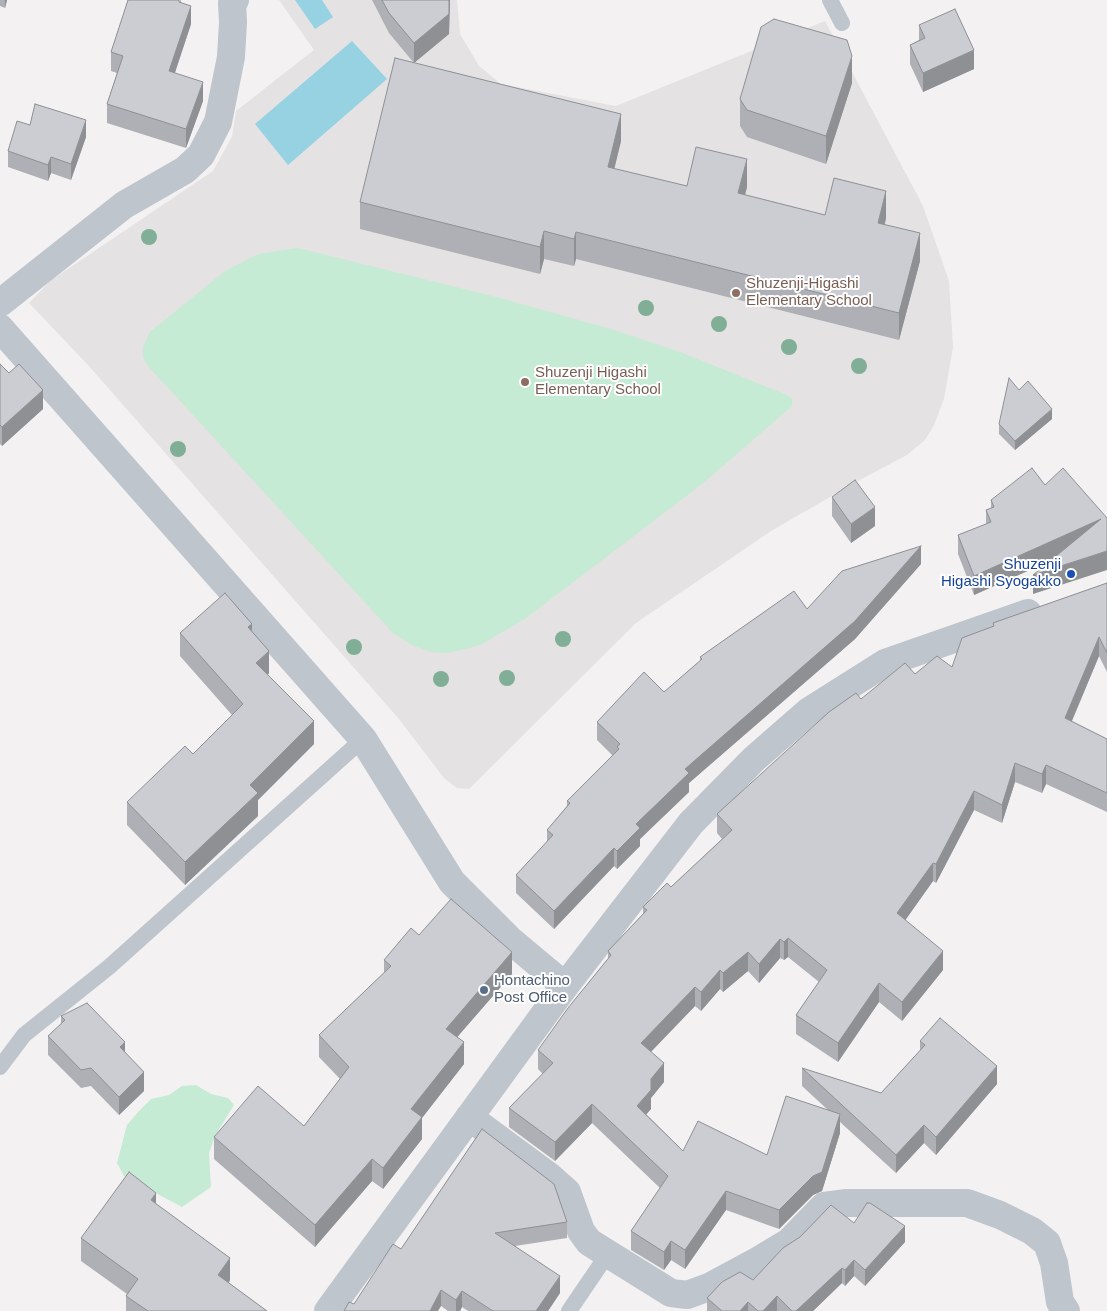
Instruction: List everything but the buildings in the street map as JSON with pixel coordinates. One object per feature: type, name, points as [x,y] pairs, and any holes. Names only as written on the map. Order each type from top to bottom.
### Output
[{"type":"street","points":[[0,303],[124,205],[185,170],[201,155],[218,122],[224,94],[231,57],[232,1]]},
{"type":"street","points":[[0,328],[363,739],[452,882],[510,940],[565,986]]},
{"type":"street","points":[[328,1311],[565,986],[691,823],[754,759],[808,711],[885,663],[1052,604]]},
{"type":"street","points":[[469,1117],[549,1176],[567,1192],[581,1231],[588,1242],[671,1293],[686,1295],[709,1287],[789,1242],[824,1206],[848,1202],[967,1203],[1000,1215],[1032,1231],[1047,1243],[1054,1263],[1060,1302],[1066,1311]]},
{"type":"lane","points":[[830,0],[842,23]]},
{"type":"lane","points":[[0,1067],[24,1035],[110,967],[363,739]]},
{"type":"lane","points":[[569,1311],[607,1255]]},
{"type":"shaded area","name":"Shuzenji Higashi Elementary School","points":[[279,0],[457,0],[460,34],[479,66],[501,84],[616,106],[825,21],[923,206],[949,281],[953,347],[944,399],[934,425],[925,440],[907,455],[771,531],[636,623],[469,789],[457,788],[444,778],[399,719],[88,365],[29,303],[50,281],[213,171],[232,137],[236,111],[314,50]]},
{"type":"green space","points":[[298,248],[500,298],[611,329],[680,352],[787,395],[792,399],[792,406],[702,484],[526,618],[482,644],[447,653],[432,652],[414,646],[394,634],[148,366],[143,357],[143,347],[150,332],[224,272],[258,254]]},
{"type":"green space","points":[[196,1085],[211,1094],[228,1098],[234,1105],[215,1136],[209,1153],[211,1187],[182,1207],[124,1176],[117,1163],[127,1125],[151,1099],[169,1095],[182,1086]]},
{"type":"water","points":[[295,0],[322,0],[333,17],[315,29]]},
{"type":"water","points":[[352,41],[387,79],[288,165],[255,124]]},
{"type":"place","name":"Shuzenji-Higashi Elementary School","points":[[736,293]]},
{"type":"place","name":"Shuzenji Higashi Elementary School","points":[[525,382]]},
{"type":"place","name":"Shuzenji Higashi Syogakko","points":[[1071,574]]},
{"type":"place","name":"Hontachino Post Office","points":[[484,990]]}]
